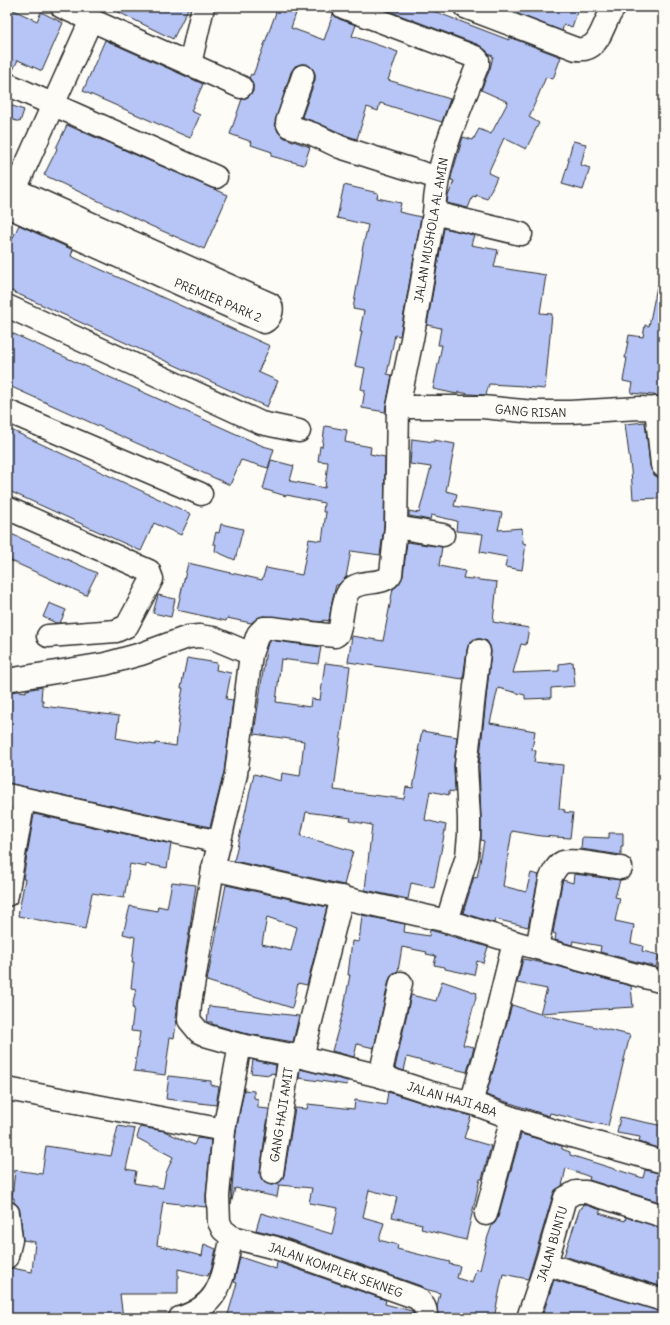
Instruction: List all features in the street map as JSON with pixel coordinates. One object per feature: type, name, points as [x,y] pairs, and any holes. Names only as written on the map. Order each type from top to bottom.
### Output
[{"type":"street","points":[[62,7],[241,87]]},
{"type":"street","points":[[190,64],[203,7]]},
{"type":"street","name":"JALAN MUSHOLA AL AMIN","points":[[251,654],[258,634],[264,628],[335,636],[338,634],[341,627],[342,612],[348,592],[352,587],[374,581],[384,581],[390,577],[396,526],[398,407],[412,339],[434,213],[438,178],[449,137],[478,64],[478,60],[475,56],[343,7]]},
{"type":"street","points":[[465,7],[576,49],[584,50],[592,47],[597,41],[612,9]]},
{"type":"street","points":[[9,200],[91,20]]},
{"type":"street","points":[[303,76],[287,122],[289,126],[313,134],[340,147],[438,178]]},
{"type":"street","points":[[7,84],[216,177]]},
{"type":"street","name":"PREMIER PARK 2","points":[[9,200],[270,304],[272,310],[271,314],[264,322],[9,200]]},
{"type":"street","points":[[434,213],[521,234]]},
{"type":"street","points":[[7,306],[261,423],[299,431]]},
{"type":"street","name":"GANG RISAN","points":[[398,407],[482,407],[534,412],[570,412],[639,408],[659,409]]},
{"type":"street","points":[[659,409],[663,466]]},
{"type":"street","points":[[7,410],[201,494]]},
{"type":"street","points":[[7,508],[149,571],[151,575],[152,579],[127,626],[116,631],[48,636]]},
{"type":"street","points":[[396,526],[443,535]]},
{"type":"street","points":[[7,680],[105,664],[141,654],[188,637],[199,636],[213,638],[251,654],[236,774],[213,869],[447,921],[508,940],[663,982]]},
{"type":"street","points":[[447,921],[466,856],[469,835],[466,766],[479,651]]},
{"type":"street","points":[[7,895],[15,797],[219,842]]},
{"type":"street","points":[[537,948],[550,880],[552,874],[561,863],[571,861],[621,868]]},
{"type":"street","name":"JALAN HAJI ABA","points":[[213,869],[190,1004],[189,1020],[200,1032],[208,1036],[240,1045],[296,1056],[380,1076],[429,1092],[472,1103],[512,1118],[561,1133],[663,1162]]},
{"type":"street","name":"GANG HAJI AMIT","points":[[272,1173],[296,1056],[342,898]]},
{"type":"street","points":[[495,966],[508,940]]},
{"type":"street","points":[[472,1103],[508,940]]},
{"type":"street","points":[[380,1076],[401,983]]},
{"type":"street","points":[[180,1318],[190,1315],[205,1305],[214,1296],[220,1286],[232,1238],[223,1230],[219,1222],[218,1196],[224,1130],[240,1045]]},
{"type":"street","points":[[7,1089],[224,1130]]},
{"type":"street","points":[[486,1214],[512,1118]]},
{"type":"street","name":"JALAN BUNTU","points":[[528,1318],[546,1264],[565,1198],[576,1192],[586,1192],[663,1216]]},
{"type":"street","points":[[7,1257],[11,1240],[8,1213]]},
{"type":"street","name":"JALAN KOMPLEK SEKNEG","points":[[232,1238],[276,1248],[417,1298],[424,1305],[426,1314],[425,1318]]},
{"type":"street","points":[[546,1264],[663,1300]]},
{"type":"building","points":[[7,7],[37,21],[41,12],[63,23],[42,71],[18,60],[12,72],[7,72]]},
{"type":"building","points":[[108,7],[189,7],[173,39]]},
{"type":"building","points":[[278,7],[298,7],[291,28],[324,40],[333,14],[339,19],[356,25],[352,36],[398,52],[388,80],[450,99],[442,122],[380,103],[378,111],[367,107],[357,139],[345,135],[302,117],[315,80],[315,74],[312,68],[307,64],[301,64],[295,66],[291,72],[275,123],[278,132],[285,138],[310,147],[304,165],[271,156],[272,152],[251,145],[252,142],[230,134],[242,99],[248,97],[253,92],[253,85],[249,78],[251,74],[253,75]]},
{"type":"building","points":[[378,7],[423,7],[509,40],[509,37],[561,57],[553,79],[546,77],[529,117],[539,123],[526,149],[504,138],[488,173],[497,177],[487,199],[476,195],[476,197],[473,196],[468,208],[447,203],[454,181],[451,180],[451,177],[463,137],[473,140],[479,129],[491,134],[508,102],[481,90],[490,69],[493,56],[488,54],[487,51],[479,45]]},
{"type":"building","points":[[520,7],[579,7],[572,27],[564,24],[562,31],[518,14]]},
{"type":"building","points":[[105,40],[203,84],[191,111],[200,115],[190,138],[83,91]]},
{"type":"building","points":[[7,104],[24,110],[20,122],[7,118]]},
{"type":"building","points":[[67,125],[228,195],[204,249],[151,226],[44,175]]},
{"type":"building","points":[[573,141],[586,144],[581,165],[590,168],[583,190],[562,184]]},
{"type":"building","points":[[344,185],[378,193],[377,198],[401,203],[399,212],[421,217],[400,336],[395,335],[387,374],[392,375],[385,412],[362,408],[365,390],[361,389],[365,368],[355,366],[362,331],[360,331],[364,311],[353,309],[362,250],[368,225],[337,218]]},
{"type":"building","points":[[19,225],[73,250],[71,256],[270,346],[258,372],[278,381],[267,407],[7,289],[7,250]]},
{"type":"building","points":[[444,228],[474,235],[471,245],[498,250],[494,267],[546,275],[540,313],[552,314],[545,389],[489,384],[486,395],[458,392],[457,394],[433,389],[442,345],[438,345],[441,328],[427,325]]},
{"type":"building","points":[[657,286],[663,287],[663,396],[631,393],[633,383],[623,381],[629,335],[643,337],[645,325],[649,326]]},
{"type":"building","points":[[7,331],[263,446],[274,449],[268,468],[241,460],[230,485],[7,385]]},
{"type":"building","points":[[645,422],[650,466],[654,475],[659,478],[663,478],[663,498],[633,499],[625,424]]},
{"type":"building","points":[[325,426],[347,430],[345,442],[371,447],[370,454],[385,457],[384,526],[380,555],[351,551],[346,577],[338,585],[336,585],[329,621],[323,620],[323,622],[264,616],[259,617],[251,623],[227,618],[226,621],[177,610],[188,563],[262,580],[266,568],[302,575],[309,539],[322,541],[326,512],[323,512],[324,503],[286,496],[263,489],[271,460],[294,466],[290,481],[325,488],[328,462],[318,461]]},
{"type":"building","points":[[7,428],[191,514],[181,535],[154,523],[141,551],[7,490]]},
{"type":"building","points":[[412,439],[434,442],[434,440],[455,444],[446,491],[457,494],[454,506],[502,513],[498,530],[522,528],[523,543],[526,544],[522,570],[505,567],[507,557],[480,552],[483,534],[456,531],[457,521],[431,515],[430,520],[409,516],[409,511],[419,513],[431,467],[410,464]]},
{"type":"building","points":[[221,524],[243,529],[235,560],[215,551],[216,544],[213,544],[216,532],[219,533]]},
{"type":"building","points":[[7,532],[97,573],[86,595],[7,559]]},
{"type":"building","points":[[407,542],[442,547],[439,566],[465,571],[463,578],[497,582],[493,622],[529,628],[526,645],[521,644],[513,673],[559,671],[559,664],[573,662],[575,686],[551,688],[551,698],[525,699],[525,695],[498,688],[490,723],[535,731],[532,750],[536,751],[534,762],[563,765],[559,809],[565,810],[564,812],[573,813],[570,838],[541,836],[512,831],[503,886],[526,892],[531,873],[539,875],[528,927],[495,919],[494,923],[463,913],[474,877],[477,878],[484,841],[481,840],[479,766],[491,652],[487,641],[474,639],[469,643],[463,679],[348,662],[352,636],[383,641],[393,589],[398,585],[403,576]]},
{"type":"building","points":[[158,595],[175,599],[171,617],[153,613]]},
{"type":"building","points":[[49,603],[66,610],[60,623],[56,623],[43,617]]},
{"type":"building","points":[[269,640],[321,647],[318,664],[281,659],[276,702],[310,707],[311,699],[320,700],[325,663],[350,666],[334,790],[404,799],[406,787],[413,788],[422,731],[457,737],[454,765],[455,792],[449,791],[449,795],[430,791],[425,820],[446,825],[434,888],[411,883],[408,899],[365,890],[372,825],[350,821],[351,818],[306,812],[301,836],[353,851],[344,885],[234,861],[254,774],[281,781],[282,773],[300,776],[304,741],[254,734],[266,650]]},
{"type":"building","points":[[187,658],[217,663],[216,670],[231,673],[226,699],[233,700],[224,772],[210,827],[7,783],[7,692],[26,692],[26,690],[42,687],[41,700],[43,700],[43,706],[119,716],[116,738],[155,745],[156,743],[176,746],[179,710],[183,688],[181,688]]},
{"type":"building","points":[[34,814],[171,844],[167,868],[146,864],[146,867],[130,864],[124,898],[92,893],[85,929],[18,916]]},
{"type":"building","points":[[609,833],[623,833],[621,855],[581,849],[582,837],[609,838]]},
{"type":"building","points":[[574,874],[620,880],[615,897],[620,898],[615,921],[634,925],[631,943],[643,946],[642,951],[659,955],[656,967],[600,952],[601,946],[573,941],[572,945],[555,940],[556,934],[553,933],[562,883],[563,880],[573,883]]},
{"type":"building","points":[[172,882],[196,885],[175,1018],[177,1019],[174,1038],[170,1037],[165,1075],[134,1071],[140,1032],[131,1031],[134,1008],[132,1008],[136,989],[131,988],[135,937],[123,934],[130,906],[157,911],[158,906],[167,908]]},
{"type":"building","points":[[226,885],[327,907],[307,985],[298,983],[292,1008],[207,981]],"holes":[[[267,917],[297,927],[291,951],[262,944]]]},
{"type":"building","points":[[362,915],[405,924],[404,932],[429,936],[430,930],[488,947],[483,963],[477,961],[474,975],[445,969],[445,967],[434,965],[436,956],[426,954],[427,952],[402,947],[398,971],[392,974],[389,980],[374,1048],[357,1044],[354,1057],[332,1051],[343,1012],[350,975],[348,975],[352,941],[359,942]]},
{"type":"building","points":[[523,959],[549,964],[631,986],[633,1007],[540,1013],[547,989],[517,983]]},
{"type":"building","points":[[442,981],[477,993],[463,1045],[474,1047],[467,1072],[407,1057],[404,1071],[395,1068],[411,995],[436,1001]]},
{"type":"building","points":[[512,1005],[540,1014],[630,1035],[608,1126],[550,1113],[549,1116],[486,1095]]},
{"type":"building","points":[[209,1006],[299,1016],[293,1042],[243,1033],[212,1024],[212,1022],[207,1022]]},
{"type":"building","points":[[253,1060],[276,1065],[275,1074],[271,1073],[270,1075],[251,1073]]},
{"type":"building","points":[[300,1069],[348,1081],[347,1085],[299,1078]]},
{"type":"building","points":[[169,1076],[211,1081],[211,1085],[219,1087],[216,1105],[166,1099]]},
{"type":"building","points":[[244,1090],[254,1091],[254,1098],[258,1099],[258,1108],[269,1109],[260,1172],[261,1178],[264,1182],[271,1185],[277,1184],[282,1180],[284,1175],[295,1108],[307,1109],[308,1104],[354,1109],[355,1100],[386,1105],[388,1092],[471,1116],[464,1138],[491,1146],[482,1179],[480,1179],[466,1240],[421,1229],[422,1224],[392,1217],[397,1197],[369,1190],[363,1217],[384,1223],[379,1240],[398,1245],[397,1249],[450,1262],[449,1264],[460,1266],[457,1278],[472,1283],[476,1269],[480,1270],[485,1245],[492,1225],[498,1217],[521,1134],[562,1146],[562,1149],[570,1152],[570,1155],[643,1178],[645,1170],[663,1174],[663,1203],[589,1180],[590,1177],[566,1168],[562,1186],[555,1190],[553,1195],[528,1279],[503,1274],[494,1318],[438,1318],[437,1306],[440,1293],[425,1289],[421,1286],[280,1236],[256,1230],[261,1213],[332,1234],[338,1208],[309,1203],[312,1188],[279,1185],[277,1197],[235,1188],[231,1204],[236,1132]]},
{"type":"building","points":[[620,1117],[663,1126],[659,1148],[639,1142],[640,1137],[617,1133]]},
{"type":"building","points":[[118,1126],[135,1129],[126,1169],[136,1171],[134,1183],[163,1188],[166,1173],[173,1157],[137,1138],[140,1127],[164,1131],[194,1145],[197,1138],[211,1140],[206,1207],[163,1202],[157,1245],[202,1256],[204,1244],[216,1249],[210,1274],[209,1273],[208,1276],[178,1269],[178,1294],[120,1294],[123,1318],[7,1318],[7,1269],[12,1268],[32,1272],[35,1242],[23,1240],[20,1211],[14,1202],[14,1198],[12,1198],[15,1170],[42,1174],[46,1146],[111,1156]]},
{"type":"building","points":[[583,1204],[601,1210],[599,1213],[625,1221],[626,1217],[663,1228],[663,1287],[564,1256],[580,1208],[582,1208]]},
{"type":"building","points":[[240,1257],[276,1269],[277,1262],[386,1300],[385,1304],[412,1311],[413,1318],[227,1318],[237,1283],[234,1282]]},
{"type":"building","points":[[554,1280],[663,1312],[663,1318],[542,1317]]}]
